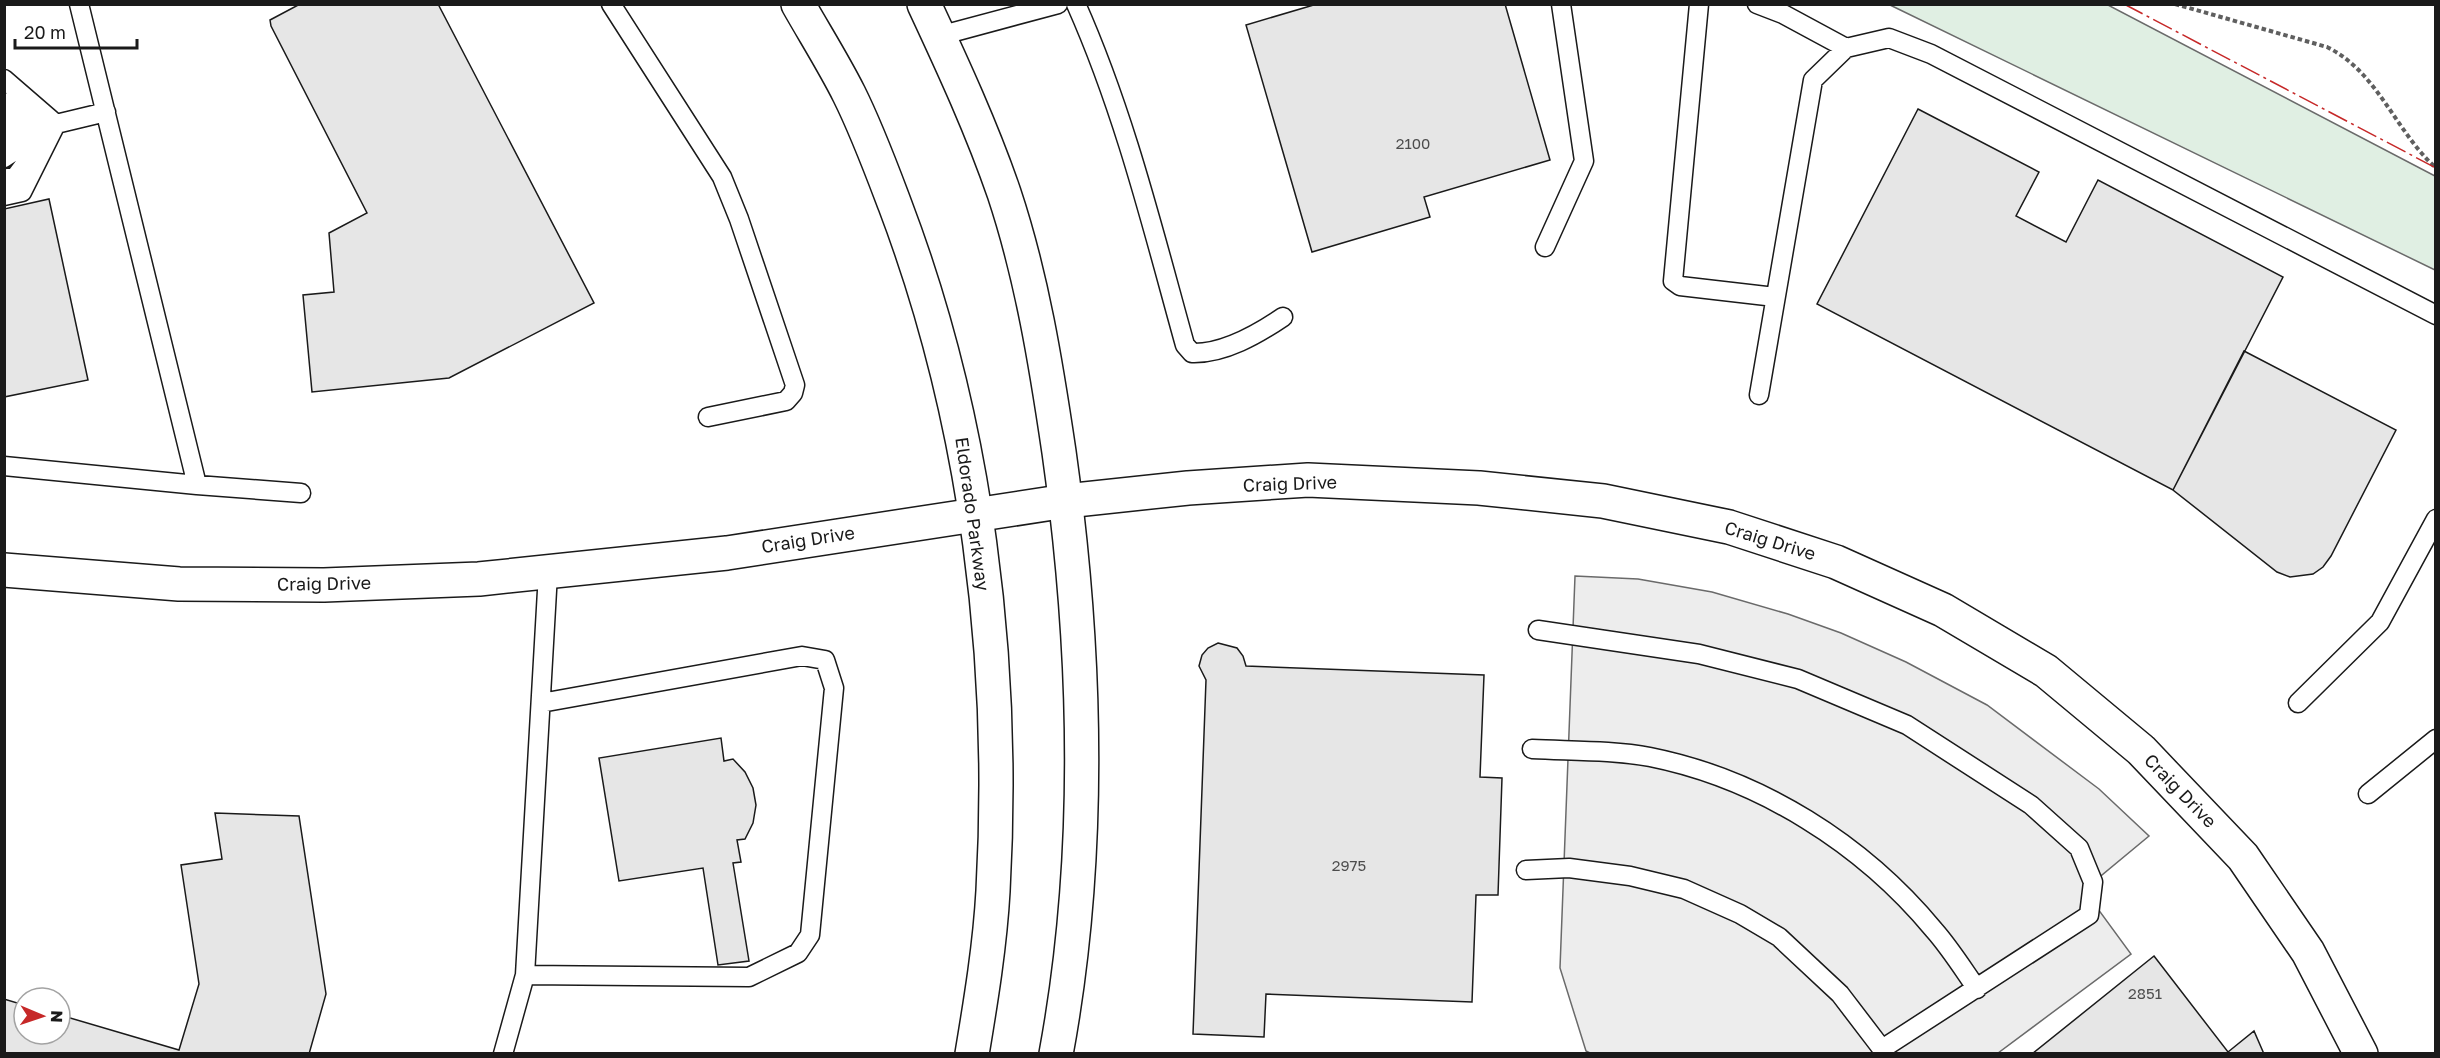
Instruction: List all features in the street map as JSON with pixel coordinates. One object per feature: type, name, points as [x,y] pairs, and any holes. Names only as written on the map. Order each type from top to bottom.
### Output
[{"type":"street","name":"Eldorado Parkway","points":[[798,4],[850,96],[913,253],[964,444],[975,514],[995,702],[993,893],[972,1053]]},
{"type":"street","points":[[924,4],[988,150],[1018,242],[1041,336],[1066,501],[1079,644],[1084,773],[1079,878],[1056,1053]]},
{"type":"street","name":"Craig Drive","points":[[4,570],[179,584],[306,585],[479,579],[727,553],[1066,501],[1188,488],[1308,480],[1479,488],[1603,501],[1729,527],[1836,562],[1943,610],[2046,671],[2141,750],[2243,857],[2308,952],[2361,1053]]},
{"type":"lane","points":[[79,4],[197,485]]},
{"type":"lane","points":[[611,4],[722,177],[739,219],[795,385],[793,393],[786,401],[708,417]]},
{"type":"lane","points":[[939,36],[1058,4]]},
{"type":"lane","points":[[1076,4],[1103,66],[1128,143],[1185,345],[1192,353],[1204,353],[1257,334],[1283,317]]},
{"type":"lane","points":[[1545,247],[1584,161],[1561,4]]},
{"type":"lane","points":[[1699,4],[1673,281],[1680,286],[1776,297]]},
{"type":"lane","points":[[1757,4],[1783,14],[1846,48]]},
{"type":"lane","points":[[1759,395],[1813,80],[1846,48],[1889,38],[1932,54],[2436,315]]},
{"type":"lane","points":[[5,78],[56,124]]},
{"type":"lane","points":[[4,102],[56,124]]},
{"type":"lane","points":[[4,138],[106,112]]},
{"type":"lane","points":[[4,120],[56,124]]},
{"type":"lane","points":[[4,158],[56,124]]},
{"type":"lane","points":[[4,179],[15,176],[56,124]]},
{"type":"lane","points":[[4,196],[22,192],[56,124]]},
{"type":"lane","points":[[4,466],[301,493]]},
{"type":"lane","points":[[2298,703],[2380,622],[2436,519]]},
{"type":"lane","points":[[503,1053],[525,975],[548,573]]},
{"type":"lane","points":[[1526,870],[1569,868],[1630,876],[1684,889],[1740,915],[1779,937],[1840,994],[1883,1051],[2089,915],[2093,882],[2079,848],[2031,805],[1907,725],[1798,679],[1699,654],[1538,630]]},
{"type":"lane","points":[[525,975],[749,977],[798,953],[810,935],[834,688],[825,660],[802,656],[541,703]]},
{"type":"lane","points":[[2368,794],[2436,739]]},
{"type":"lane","points":[[1532,749],[1650,757],[1713,774],[1799,813],[1875,868],[1934,929],[1977,989]]},
{"type":"path","points":[[2175,4],[2327,47],[2343,55],[2367,79],[2422,156],[2436,168]]},
{"type":"green space","points":[[1890,5],[2108,5],[2435,176],[2435,270]]},
{"type":"shaded area","points":[[1575,576],[1638,579],[1712,592],[1788,614],[1841,633],[1906,662],[1987,705],[2099,789],[2149,836],[2084,890],[2131,954],[1998,1053],[1590,1053],[1586,1051],[1560,968]]},
{"type":"building","points":[[300,4],[438,4],[594,303],[449,378],[312,392],[303,295],[334,292],[329,233],[367,213],[271,26],[270,20]]},
{"type":"building","points":[[1317,4],[1505,4],[1550,160],[1424,197],[1430,217],[1312,252],[1246,25]]},
{"type":"building","points":[[1918,109],[2039,172],[2016,216],[2066,242],[2098,180],[2283,277],[2173,490],[1817,304]]},
{"type":"building","points":[[49,199],[88,380],[4,397],[4,209]]},
{"type":"building","points":[[2244,351],[2396,430],[2331,556],[2323,567],[2313,574],[2290,577],[2277,572],[2173,490]]},
{"type":"building","points":[[1218,643],[1237,648],[1246,666],[1484,675],[1480,777],[1502,778],[1498,895],[1476,895],[1472,1002],[1266,994],[1264,1037],[1193,1034],[1206,680],[1199,666],[1202,655],[1208,648]]},
{"type":"building","points":[[721,738],[724,761],[733,759],[745,772],[753,788],[756,805],[753,823],[745,839],[737,840],[741,862],[733,863],[749,961],[718,965],[703,868],[619,881],[599,758]]},
{"type":"building","points":[[215,813],[299,816],[326,994],[309,1054],[4,1054],[4,999],[12,1001],[12,1046],[72,1046],[72,1019],[179,1050],[199,984],[181,865],[222,859]]},
{"type":"building","points":[[2154,956],[2228,1052],[2254,1031],[2264,1054],[2032,1054]]},
{"type":"power","points":[[2124,4],[2436,168]]}]
